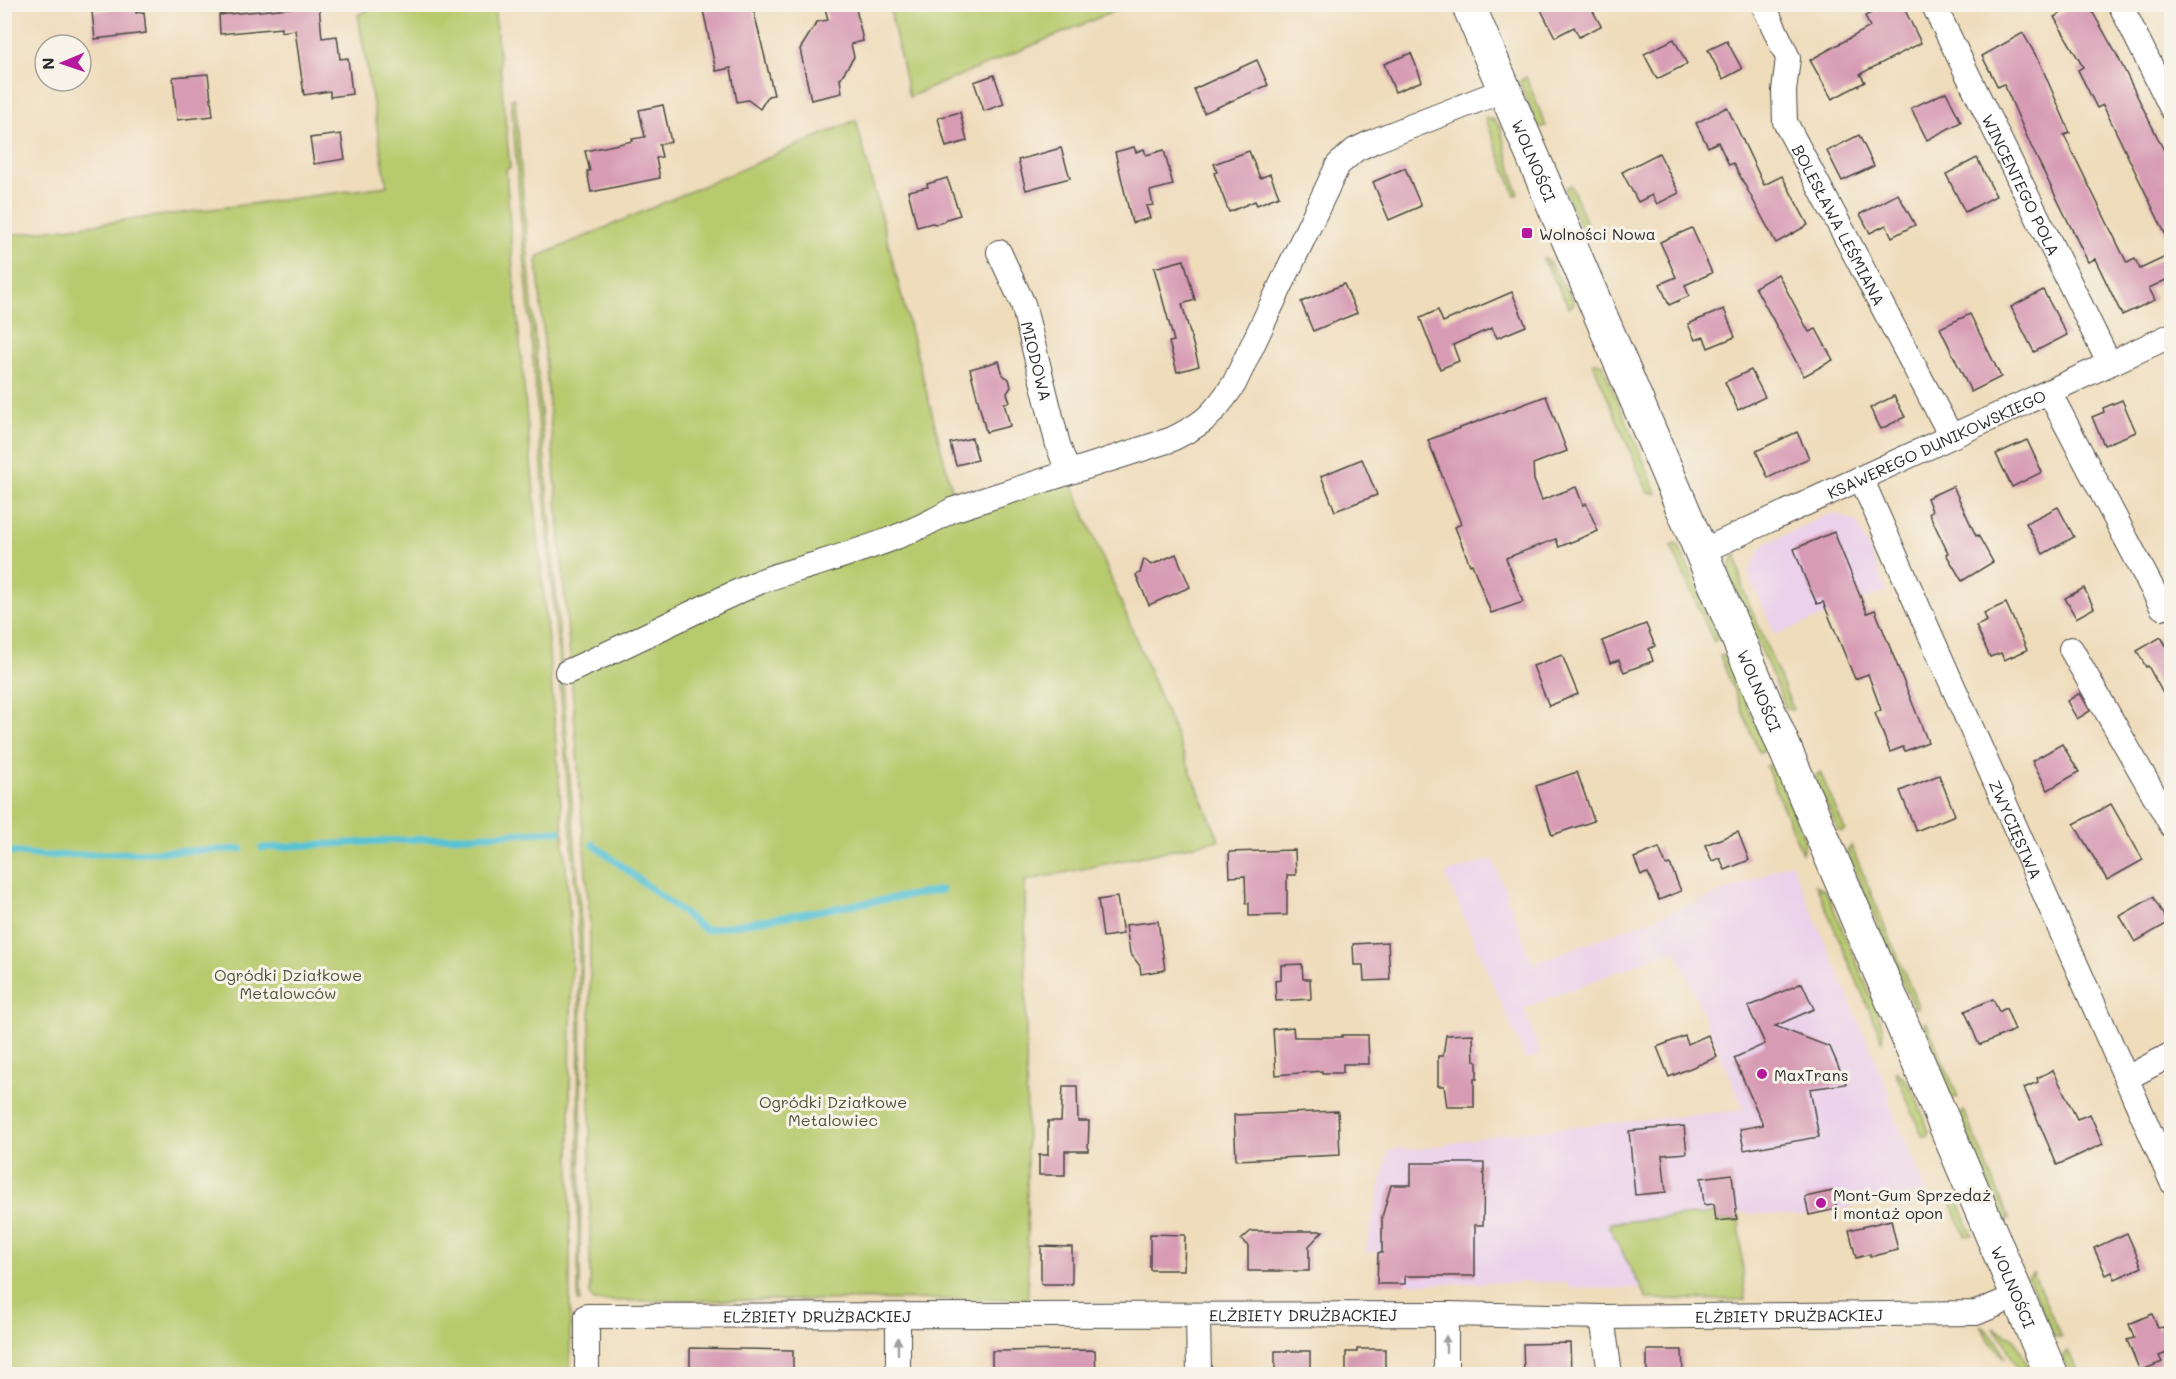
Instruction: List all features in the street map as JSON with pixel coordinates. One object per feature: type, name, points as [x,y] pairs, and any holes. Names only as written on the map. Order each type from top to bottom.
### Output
[{"type":"main road","name":"WOLNOŚCI","points":[[1468,4],[2051,1374]]},
{"type":"street","name":"BOLESŁAWA LEŚMIANA","points":[[1763,4],[1788,58],[1784,90],[1785,122],[1951,435]]},
{"type":"street","name":"WINCENTEGO POLA","points":[[1933,4],[2109,363]]},
{"type":"street","points":[[2120,4],[2172,109]]},
{"type":"street","points":[[567,672],[758,582],[852,553],[904,534],[952,510],[1170,440],[1192,430],[1215,412],[1234,384],[1338,165],[1355,150],[1374,141],[1504,90]]},
{"type":"street","name":"MIODOWA","points":[[999,252],[1023,304],[1055,434],[1068,472]]},
{"type":"street","name":"KSAWEREGO DUNIKOWSKIEGO","points":[[1700,552],[2172,335]]},
{"type":"street","points":[[2049,392],[2162,607]]},
{"type":"street","name":"ZWYCIĘSTWA","points":[[1861,478],[2172,1182]]},
{"type":"street","points":[[2071,649],[2172,826]]},
{"type":"street","points":[[2127,1078],[2172,1054]]},
{"type":"street","name":"ELŻBIETY DRUŻBACKIEJ","points":[[587,1374],[587,1316],[1446,1314],[1602,1317],[1976,1313],[2018,1296]]},
{"type":"street","points":[[1446,1314],[1446,1374]]},
{"type":"street","points":[[1198,1315],[1199,1374]]},
{"type":"street","points":[[898,1317],[898,1374]]},
{"type":"street","points":[[1602,1317],[1610,1374]]},
{"type":"shaded area","points":[[1832,513],[1857,522],[1887,591],[1775,635],[1748,573],[1764,544]]},
{"type":"shaded area","points":[[1493,859],[1533,964],[1742,885],[1791,862],[1891,1097],[1887,1099],[1927,1191],[1809,1216],[1736,1213],[1737,1219],[1716,1221],[1715,1214],[1610,1223],[1609,1227],[1642,1288],[1569,1288],[1566,1282],[1377,1284],[1378,1253],[1365,1252],[1388,1152],[1395,1149],[1428,1148],[1506,1133],[1744,1110],[1675,949],[1524,1008],[1541,1055],[1526,1060],[1445,874]]},
{"type":"green space","name":"Ogródki Działkowe Metalowców","points":[[381,4],[494,5],[510,168],[506,169],[513,270],[548,642],[572,944],[570,1374],[5,1374],[5,236],[387,186],[358,15]]},
{"type":"green space","points":[[889,4],[1129,5],[909,97]]},
{"type":"green space","points":[[1526,77],[1546,126],[1538,126],[1520,83]]},
{"type":"green space","points":[[515,98],[562,667],[559,668],[511,99]]},
{"type":"green space","points":[[1485,117],[1494,120],[1500,127],[1518,194],[1515,195]]},
{"type":"green space","name":"Ogródki Działkowe Metalowiec","points":[[856,120],[954,498],[1070,479],[1219,840],[1025,881],[1028,1299],[594,1301],[590,1296],[590,927],[537,257]]},
{"type":"green space","points":[[1571,185],[1592,236],[1585,237],[1565,191]]},
{"type":"green space","points":[[1546,258],[1574,301],[1573,305],[1569,307],[1543,259]]},
{"type":"green space","points":[[1593,363],[1602,364],[1657,493],[1648,493]]},
{"type":"green space","points":[[1675,544],[1679,546],[1718,637],[1714,642],[1671,546]]},
{"type":"green space","points":[[1736,552],[1742,587],[1793,709],[1791,710],[1786,708],[1730,576],[1730,567]]},
{"type":"green space","points":[[1720,656],[1726,657],[1765,747],[1763,751],[1759,752]]},
{"type":"green space","points":[[563,683],[582,936],[580,1302],[578,1302],[579,940],[560,684]]},
{"type":"green space","points":[[1766,766],[1773,766],[1805,841],[1802,853]]},
{"type":"green space","points":[[1820,772],[1845,830],[1842,832],[1838,830],[1815,777]]},
{"type":"green space","points":[[1851,845],[1919,1008],[1917,1009],[1913,1007],[1847,851]]},
{"type":"green space","points":[[1816,885],[1824,890],[1829,898],[1879,1016],[1883,1031],[1882,1040]]},
{"type":"green space","points":[[1926,1022],[1958,1097],[1951,1096],[1922,1027]]},
{"type":"green space","points":[[1895,1071],[1907,1082],[1916,1098],[1929,1132],[1927,1136],[1923,1137]]},
{"type":"green space","points":[[1964,1111],[2009,1220],[2004,1221],[1960,1116]]},
{"type":"green space","points":[[1951,1202],[1959,1203],[1972,1235],[1965,1236]]},
{"type":"green space","points":[[1715,1213],[1716,1221],[1739,1220],[1745,1300],[1647,1299],[1609,1227],[1610,1223]]},
{"type":"green space","points":[[2033,1273],[2061,1337],[2054,1337],[2028,1278]]},
{"type":"green space","points":[[1981,1325],[1997,1341],[2006,1359],[1987,1338]]},
{"type":"green space","points":[[1993,1328],[2014,1338],[2032,1374],[2019,1374],[2003,1339]]},
{"type":"green space","points":[[2068,1351],[2079,1374],[2070,1374],[2062,1358]]},
{"type":"building","points":[[730,4],[752,4],[774,95],[768,96],[760,109],[748,100],[737,102],[731,68],[716,71],[703,10]]},
{"type":"building","points":[[824,4],[855,4],[863,41],[851,44],[854,57],[840,79],[842,93],[811,100],[800,49],[817,22],[828,20]]},
{"type":"building","points":[[1538,4],[1589,4],[1601,26],[1579,37],[1574,27],[1555,37]]},
{"type":"building","points":[[1890,4],[1902,4],[1921,43],[1860,74],[1865,82],[1832,99],[1810,60],[1870,27],[1865,16]]},
{"type":"building","points":[[2077,4],[2088,4],[2118,57],[2172,167],[2172,248],[2103,105],[2097,108],[2078,70],[2083,67],[2054,17]]},
{"type":"building","points":[[135,5],[136,13],[144,12],[146,33],[95,39],[92,12]]},
{"type":"building","points":[[319,5],[322,38],[337,36],[340,59],[348,58],[352,94],[330,97],[330,91],[304,95],[295,30],[281,32],[281,28],[220,34],[219,15]]},
{"type":"building","points":[[2023,33],[2040,63],[2070,133],[2064,135],[2127,263],[2135,259],[2140,269],[2172,254],[2172,277],[2149,288],[2155,300],[2122,315],[2095,259],[2088,262],[2031,146],[2004,84],[1998,87],[1982,56]]},
{"type":"building","points":[[1674,39],[1687,64],[1657,79],[1644,54]]},
{"type":"building","points":[[1727,41],[1742,69],[1723,79],[1708,50]]},
{"type":"building","points":[[1411,53],[1422,81],[1395,92],[1384,64]]},
{"type":"building","points":[[1257,60],[1268,85],[1204,113],[1194,89]]},
{"type":"building","points":[[208,74],[213,116],[177,120],[173,77]]},
{"type":"building","points":[[994,75],[1004,104],[984,111],[974,82]]},
{"type":"building","points":[[1946,92],[1961,122],[1927,140],[1911,108]]},
{"type":"building","points":[[663,105],[671,142],[659,144],[662,157],[656,158],[660,178],[591,192],[587,171],[590,171],[585,151],[645,137],[639,110]]},
{"type":"building","points":[[1727,107],[1764,185],[1782,176],[1808,225],[1776,243],[1733,163],[1729,165],[1718,142],[1708,147],[1696,123]]},
{"type":"building","points":[[960,112],[967,141],[946,147],[938,118]]},
{"type":"building","points":[[341,134],[345,159],[314,164],[310,138]]},
{"type":"building","points":[[1859,135],[1874,166],[1842,181],[1827,151]]},
{"type":"building","points":[[1134,147],[1136,152],[1144,149],[1146,155],[1164,150],[1173,185],[1150,191],[1153,205],[1146,206],[1150,218],[1132,223],[1115,152]]},
{"type":"building","points":[[1061,148],[1070,178],[1026,190],[1018,160]]},
{"type":"building","points":[[1249,151],[1260,178],[1270,174],[1279,196],[1257,205],[1255,201],[1229,212],[1214,173],[1217,172],[1214,164]]},
{"type":"building","points":[[1659,153],[1679,193],[1657,204],[1652,195],[1638,202],[1622,172]]},
{"type":"building","points":[[1977,158],[1996,196],[1965,212],[1946,174]]},
{"type":"building","points":[[1405,168],[1421,206],[1389,220],[1373,182]]},
{"type":"building","points":[[947,178],[960,215],[936,224],[917,227],[908,191],[928,187],[927,184]]},
{"type":"building","points":[[1898,194],[1915,225],[1892,237],[1886,225],[1870,233],[1860,214]]},
{"type":"building","points":[[1692,228],[1712,273],[1685,285],[1689,296],[1669,305],[1660,284],[1676,277],[1660,242]]},
{"type":"building","points":[[1184,260],[1195,300],[1182,304],[1199,366],[1177,372],[1169,342],[1174,341],[1154,268]]},
{"type":"building","points":[[1778,274],[1809,332],[1816,329],[1833,360],[1804,376],[1755,287]]},
{"type":"building","points":[[1344,284],[1357,313],[1313,331],[1301,302]]},
{"type":"building","points":[[2043,290],[2067,335],[2034,352],[2011,307]]},
{"type":"building","points":[[1512,292],[1526,326],[1497,338],[1492,328],[1453,345],[1459,361],[1440,369],[1420,318],[1438,310],[1443,322]]},
{"type":"building","points":[[1724,309],[1735,337],[1708,348],[1704,337],[1695,340],[1688,324]]},
{"type":"building","points":[[1970,314],[2001,377],[1971,392],[1940,328]]},
{"type":"building","points":[[999,361],[1003,375],[1009,379],[1011,387],[1007,393],[1010,402],[1004,403],[1010,426],[986,432],[970,369]]},
{"type":"building","points":[[1751,370],[1765,397],[1738,410],[1725,382]]},
{"type":"building","points":[[1546,396],[1567,451],[1533,464],[1534,480],[1542,500],[1576,487],[1598,531],[1559,547],[1556,539],[1506,558],[1523,602],[1491,613],[1455,527],[1461,524],[1428,440]]},
{"type":"building","points":[[1894,396],[1905,417],[1881,429],[1870,408]]},
{"type":"building","points":[[2122,400],[2136,432],[2104,445],[2092,417],[2104,412],[2103,408]]},
{"type":"building","points":[[1797,432],[1809,458],[1768,478],[1756,451]]},
{"type":"building","points":[[972,438],[978,460],[956,465],[950,443]]},
{"type":"building","points":[[2027,440],[2042,472],[2012,487],[1996,454]]},
{"type":"building","points":[[1362,459],[1377,495],[1335,511],[1321,476]]},
{"type":"building","points":[[1953,486],[1976,536],[1978,535],[1993,562],[1962,581],[1946,554],[1948,553],[1929,513],[1932,511],[1927,498]]},
{"type":"building","points":[[2058,507],[2074,537],[2043,554],[2026,523]]},
{"type":"building","points":[[1834,532],[1867,613],[1875,610],[1928,742],[1905,751],[1903,747],[1890,752],[1875,713],[1881,710],[1868,674],[1855,679],[1823,602],[1817,604],[1794,549]]},
{"type":"building","points":[[1176,554],[1190,587],[1149,605],[1136,575],[1140,573],[1144,559],[1151,565]]},
{"type":"building","points":[[2084,588],[2094,608],[2076,618],[2065,598]]},
{"type":"building","points":[[2006,603],[2027,650],[2004,660],[2001,653],[1990,657],[1976,626],[1987,621],[1984,613]]},
{"type":"building","points":[[1646,624],[1655,646],[1649,649],[1653,661],[1624,672],[1619,660],[1610,663],[1602,641]]},
{"type":"building","points":[[2161,637],[2172,655],[2172,710],[2148,666],[2146,667],[2137,651]]},
{"type":"building","points":[[1562,655],[1578,694],[1549,706],[1533,666]]},
{"type":"building","points":[[2080,693],[2090,711],[2077,719],[2067,701]]},
{"type":"building","points":[[2062,744],[2079,772],[2048,790],[2032,761]]},
{"type":"building","points":[[1577,772],[1594,821],[1552,835],[1536,786]]},
{"type":"building","points":[[1939,775],[1955,815],[1916,831],[1900,791]]},
{"type":"building","points":[[2111,804],[2143,860],[2107,880],[2074,824]]},
{"type":"building","points":[[1738,832],[1749,860],[1725,870],[1720,858],[1712,861],[1705,845]]},
{"type":"building","points":[[1659,848],[1666,865],[1670,864],[1681,891],[1659,900],[1648,873],[1641,875],[1634,858]]},
{"type":"building","points":[[1295,850],[1296,875],[1287,875],[1287,915],[1249,916],[1245,876],[1230,877],[1229,852]]},
{"type":"building","points":[[1117,897],[1123,934],[1103,937],[1098,900]]},
{"type":"building","points":[[2153,897],[2168,923],[2135,942],[2120,916]]},
{"type":"building","points":[[1158,921],[1165,970],[1141,974],[1140,966],[1130,953],[1126,925]]},
{"type":"building","points":[[1388,942],[1390,980],[1364,981],[1363,965],[1354,965],[1353,944]]},
{"type":"building","points":[[1302,964],[1303,979],[1310,979],[1311,999],[1276,1001],[1275,981],[1281,980],[1281,965]]},
{"type":"building","points":[[1802,983],[1814,1009],[1775,1026],[1830,1047],[1846,1084],[1810,1089],[1819,1137],[1744,1150],[1740,1129],[1763,1125],[1734,1058],[1765,1044],[1748,1007]]},
{"type":"building","points":[[1993,999],[1999,1012],[2006,1008],[2015,1030],[1979,1045],[1965,1011]]},
{"type":"building","points":[[1293,1027],[1294,1037],[1368,1035],[1369,1064],[1343,1064],[1343,1073],[1322,1073],[1322,1071],[1276,1075],[1273,1029]]},
{"type":"building","points":[[1473,1034],[1474,1061],[1477,1062],[1477,1079],[1474,1079],[1474,1107],[1447,1107],[1444,1086],[1438,1086],[1438,1056],[1443,1056],[1446,1035]]},
{"type":"building","points":[[1708,1035],[1717,1057],[1669,1077],[1657,1047],[1685,1036],[1688,1044]]},
{"type":"building","points":[[2053,1070],[2077,1119],[2090,1114],[2103,1144],[2057,1165],[2024,1088],[2038,1082],[2037,1078]]},
{"type":"building","points":[[1063,1086],[1077,1086],[1078,1121],[1089,1121],[1088,1151],[1065,1151],[1065,1175],[1039,1175],[1039,1155],[1048,1155],[1048,1121],[1061,1121]]},
{"type":"building","points":[[1338,1111],[1340,1155],[1236,1160],[1234,1115]]},
{"type":"building","points":[[1684,1126],[1687,1153],[1662,1155],[1666,1192],[1635,1195],[1629,1131]]},
{"type":"building","points":[[1411,1163],[1484,1163],[1483,1225],[1475,1225],[1475,1276],[1405,1276],[1405,1284],[1377,1284],[1378,1253],[1382,1253],[1382,1217],[1391,1185],[1411,1185]]},
{"type":"building","points":[[1732,1174],[1737,1219],[1716,1221],[1714,1204],[1704,1205],[1701,1178]]},
{"type":"building","name":"Mont-Gum Sprzedaż i montaż opon","points":[[1833,1191],[1837,1209],[1809,1215],[1805,1197]]},
{"type":"building","points":[[1891,1220],[1898,1250],[1856,1258],[1849,1230]]},
{"type":"building","points":[[1251,1231],[1323,1231],[1309,1246],[1309,1271],[1248,1271],[1248,1246],[1241,1240]]},
{"type":"building","points":[[2127,1233],[2142,1267],[2115,1279],[2112,1272],[2106,1275],[2094,1248]]},
{"type":"building","points":[[1150,1234],[1185,1235],[1184,1270],[1150,1270]]},
{"type":"building","points":[[1041,1246],[1072,1247],[1072,1284],[1041,1284]]},
{"type":"building","points":[[2152,1314],[2158,1328],[2163,1327],[2172,1351],[2159,1356],[2162,1362],[2140,1371],[2127,1340],[2134,1338],[2129,1324]]},
{"type":"building","points":[[1570,1343],[1571,1374],[1524,1374],[1523,1344]]},
{"type":"building","points":[[690,1348],[793,1350],[793,1374],[690,1374]]},
{"type":"building","points":[[1357,1349],[1385,1349],[1385,1374],[1346,1374],[1346,1352],[1357,1352]]},
{"type":"building","points":[[1095,1350],[1096,1374],[992,1374],[992,1351]]},
{"type":"building","points":[[1647,1350],[1682,1350],[1683,1372],[1647,1374]]},
{"type":"building","points":[[1275,1351],[1310,1351],[1310,1374],[1281,1374],[1281,1370],[1275,1370]]},
{"type":"waterway","points":[[262,848],[559,831]]},
{"type":"waterway","points":[[593,844],[705,930],[942,890]]},
{"type":"waterway","points":[[4,851],[43,856],[241,849]]},
{"type":"place","name":"Wolności Nowa","points":[[1527,233]]},
{"type":"place","name":"MaxTrans","points":[[1762,1074]]},
{"type":"place","name":"Mont-Gum Sprzedaż i montaż opon","points":[[1821,1203]]}]
